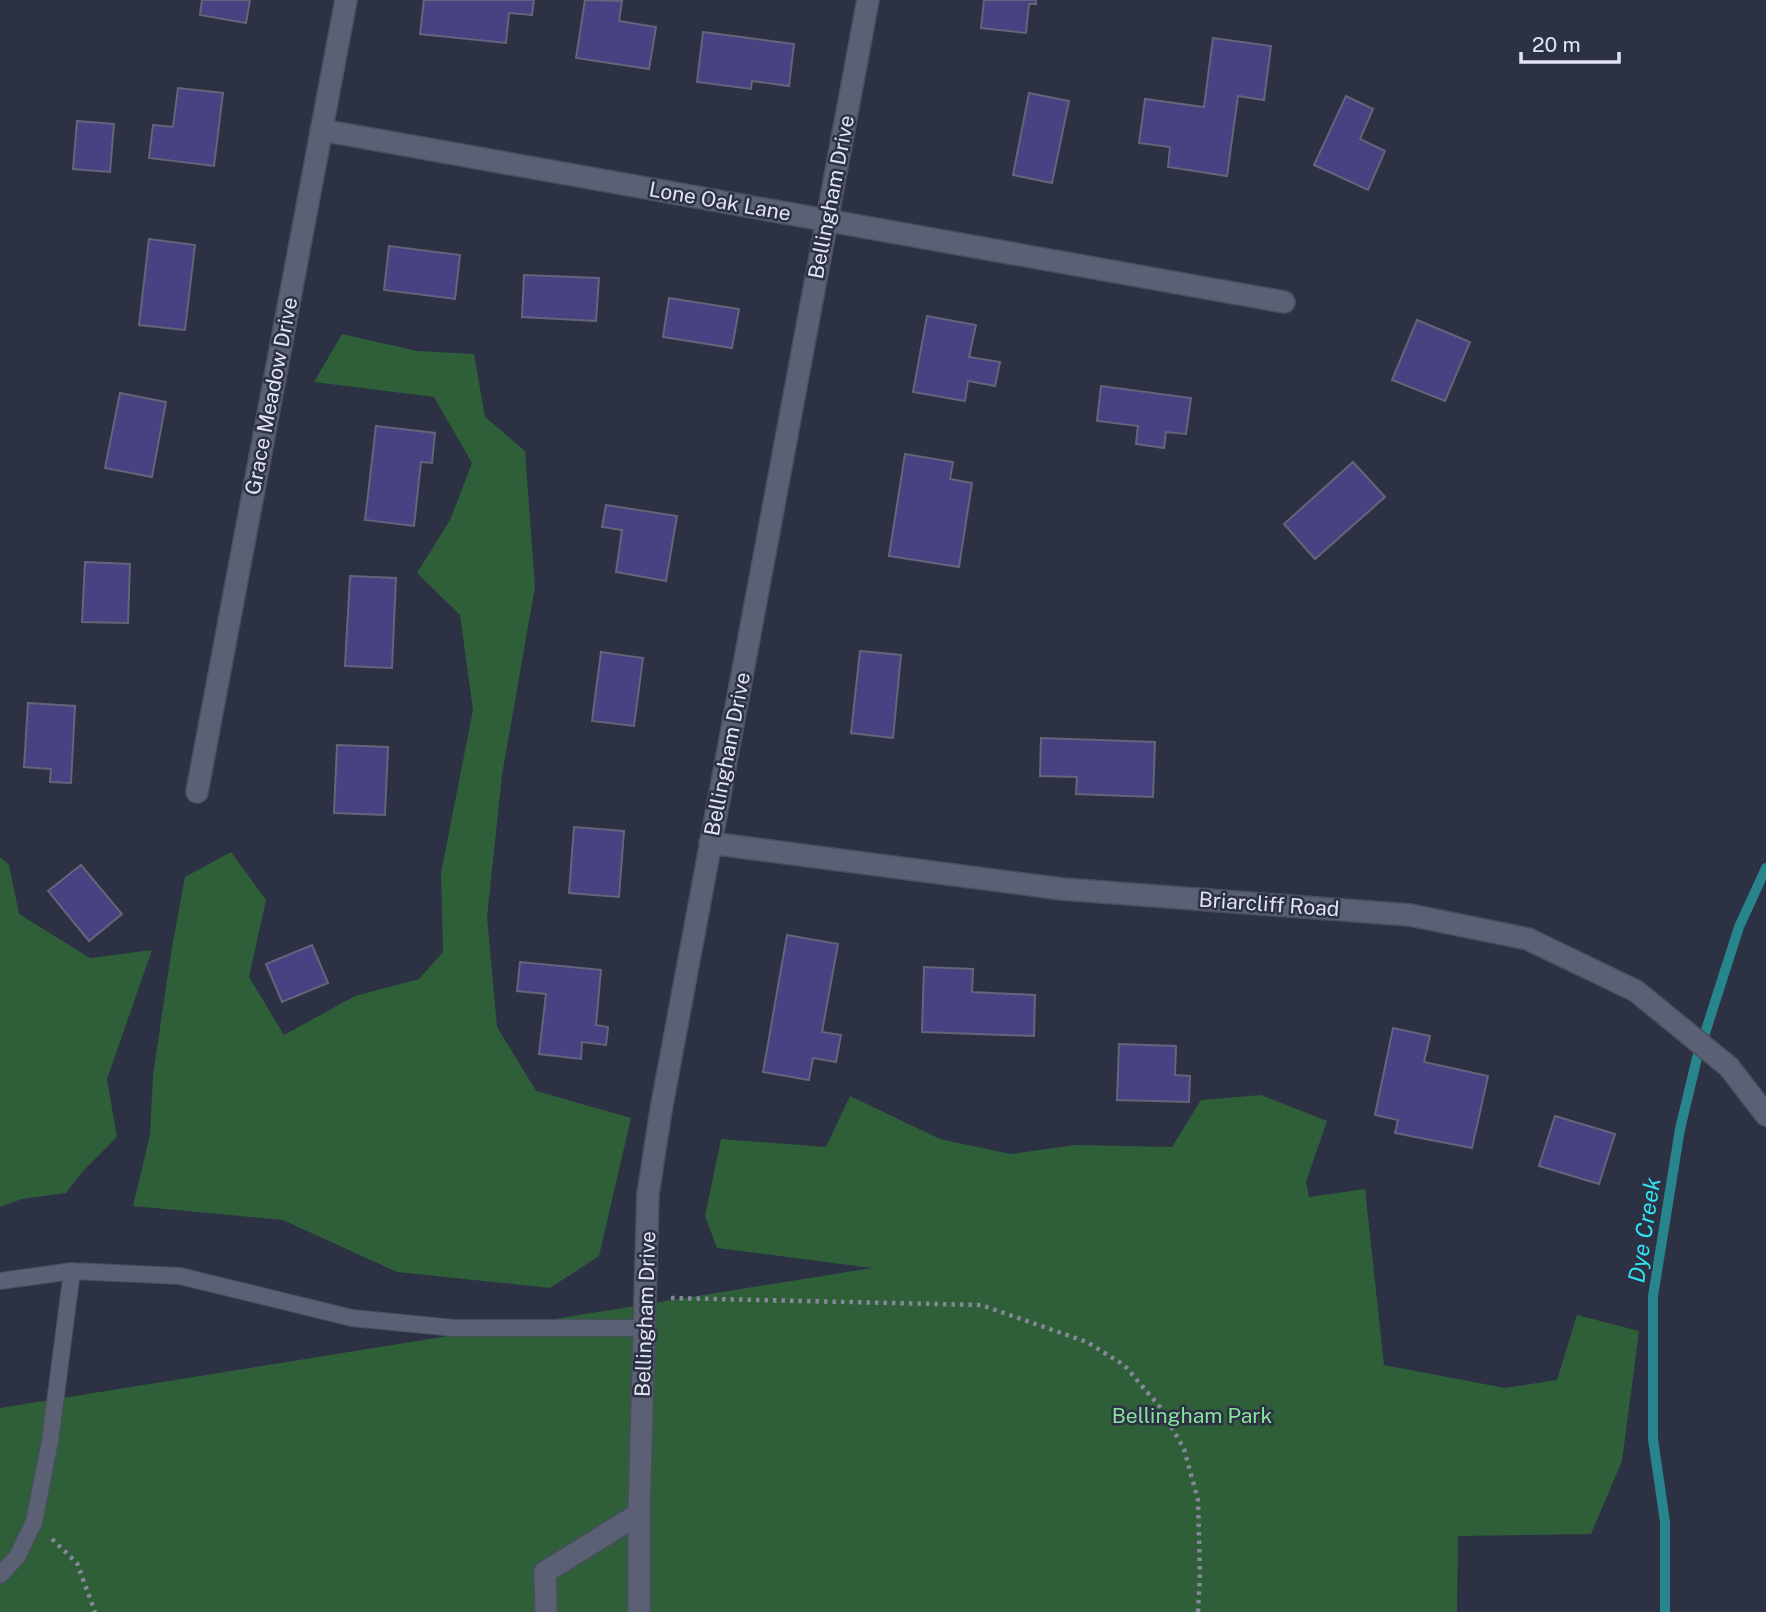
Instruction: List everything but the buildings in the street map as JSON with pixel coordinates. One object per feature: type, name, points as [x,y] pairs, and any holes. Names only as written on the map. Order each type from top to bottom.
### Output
[{"type":"street","name":"Grace Meadow Drive","points":[[197,792],[346,0]]},
{"type":"street","name":"Bellingham Drive","points":[[639,1612],[639,1514],[648,1195],[710,843],[868,0]]},
{"type":"street","name":"Lone Oak Lane","points":[[321,130],[1284,302]]},
{"type":"street","name":"Briarcliff Road","points":[[710,843],[1062,889],[1410,915],[1528,939],[1636,991],[1729,1067],[1766,1115]]},
{"type":"street","points":[[546,1612],[545,1572],[639,1514]]},
{"type":"lane","points":[[0,1575],[17,1557],[34,1522],[50,1441],[72,1271]]},
{"type":"lane","points":[[0,1281],[72,1271],[180,1276],[352,1318],[454,1328],[644,1328]]},
{"type":"path","points":[[645,1297],[981,1306],[1087,1342],[1124,1365],[1160,1407],[1184,1449],[1198,1500],[1198,1612]]},
{"type":"path","points":[[34,1522],[77,1563],[95,1612]]},
{"type":"green space","points":[[342,334],[417,351],[474,354],[485,417],[525,451],[535,587],[502,775],[487,917],[497,1027],[536,1091],[631,1118],[599,1256],[550,1288],[397,1272],[283,1220],[133,1206],[150,1135],[153,1075],[185,877],[231,852],[266,900],[249,977],[284,1035],[355,996],[419,979],[443,952],[441,873],[473,710],[460,615],[417,573],[450,520],[472,463],[434,397],[314,382]]},
{"type":"green space","points":[[0,857],[9,865],[19,914],[90,958],[152,950],[107,1079],[117,1137],[82,1172],[66,1193],[22,1199],[0,1207]]},
{"type":"green space","name":"Bellingham Park","points":[[1261,1095],[1327,1121],[1306,1182],[1309,1197],[1365,1189],[1384,1365],[1505,1388],[1557,1380],[1577,1315],[1639,1331],[1622,1461],[1591,1534],[1458,1536],[1457,1612],[0,1612],[0,1408],[872,1268],[717,1248],[705,1216],[721,1139],[826,1147],[850,1096],[940,1139],[1010,1154],[1076,1145],[1172,1147],[1201,1100]]},
{"type":"waterway","name":"Dye Creek","points":[[1665,1612],[1665,1522],[1653,1439],[1653,1296],[1680,1129],[1697,1058],[1739,927],[1766,868]]}]
